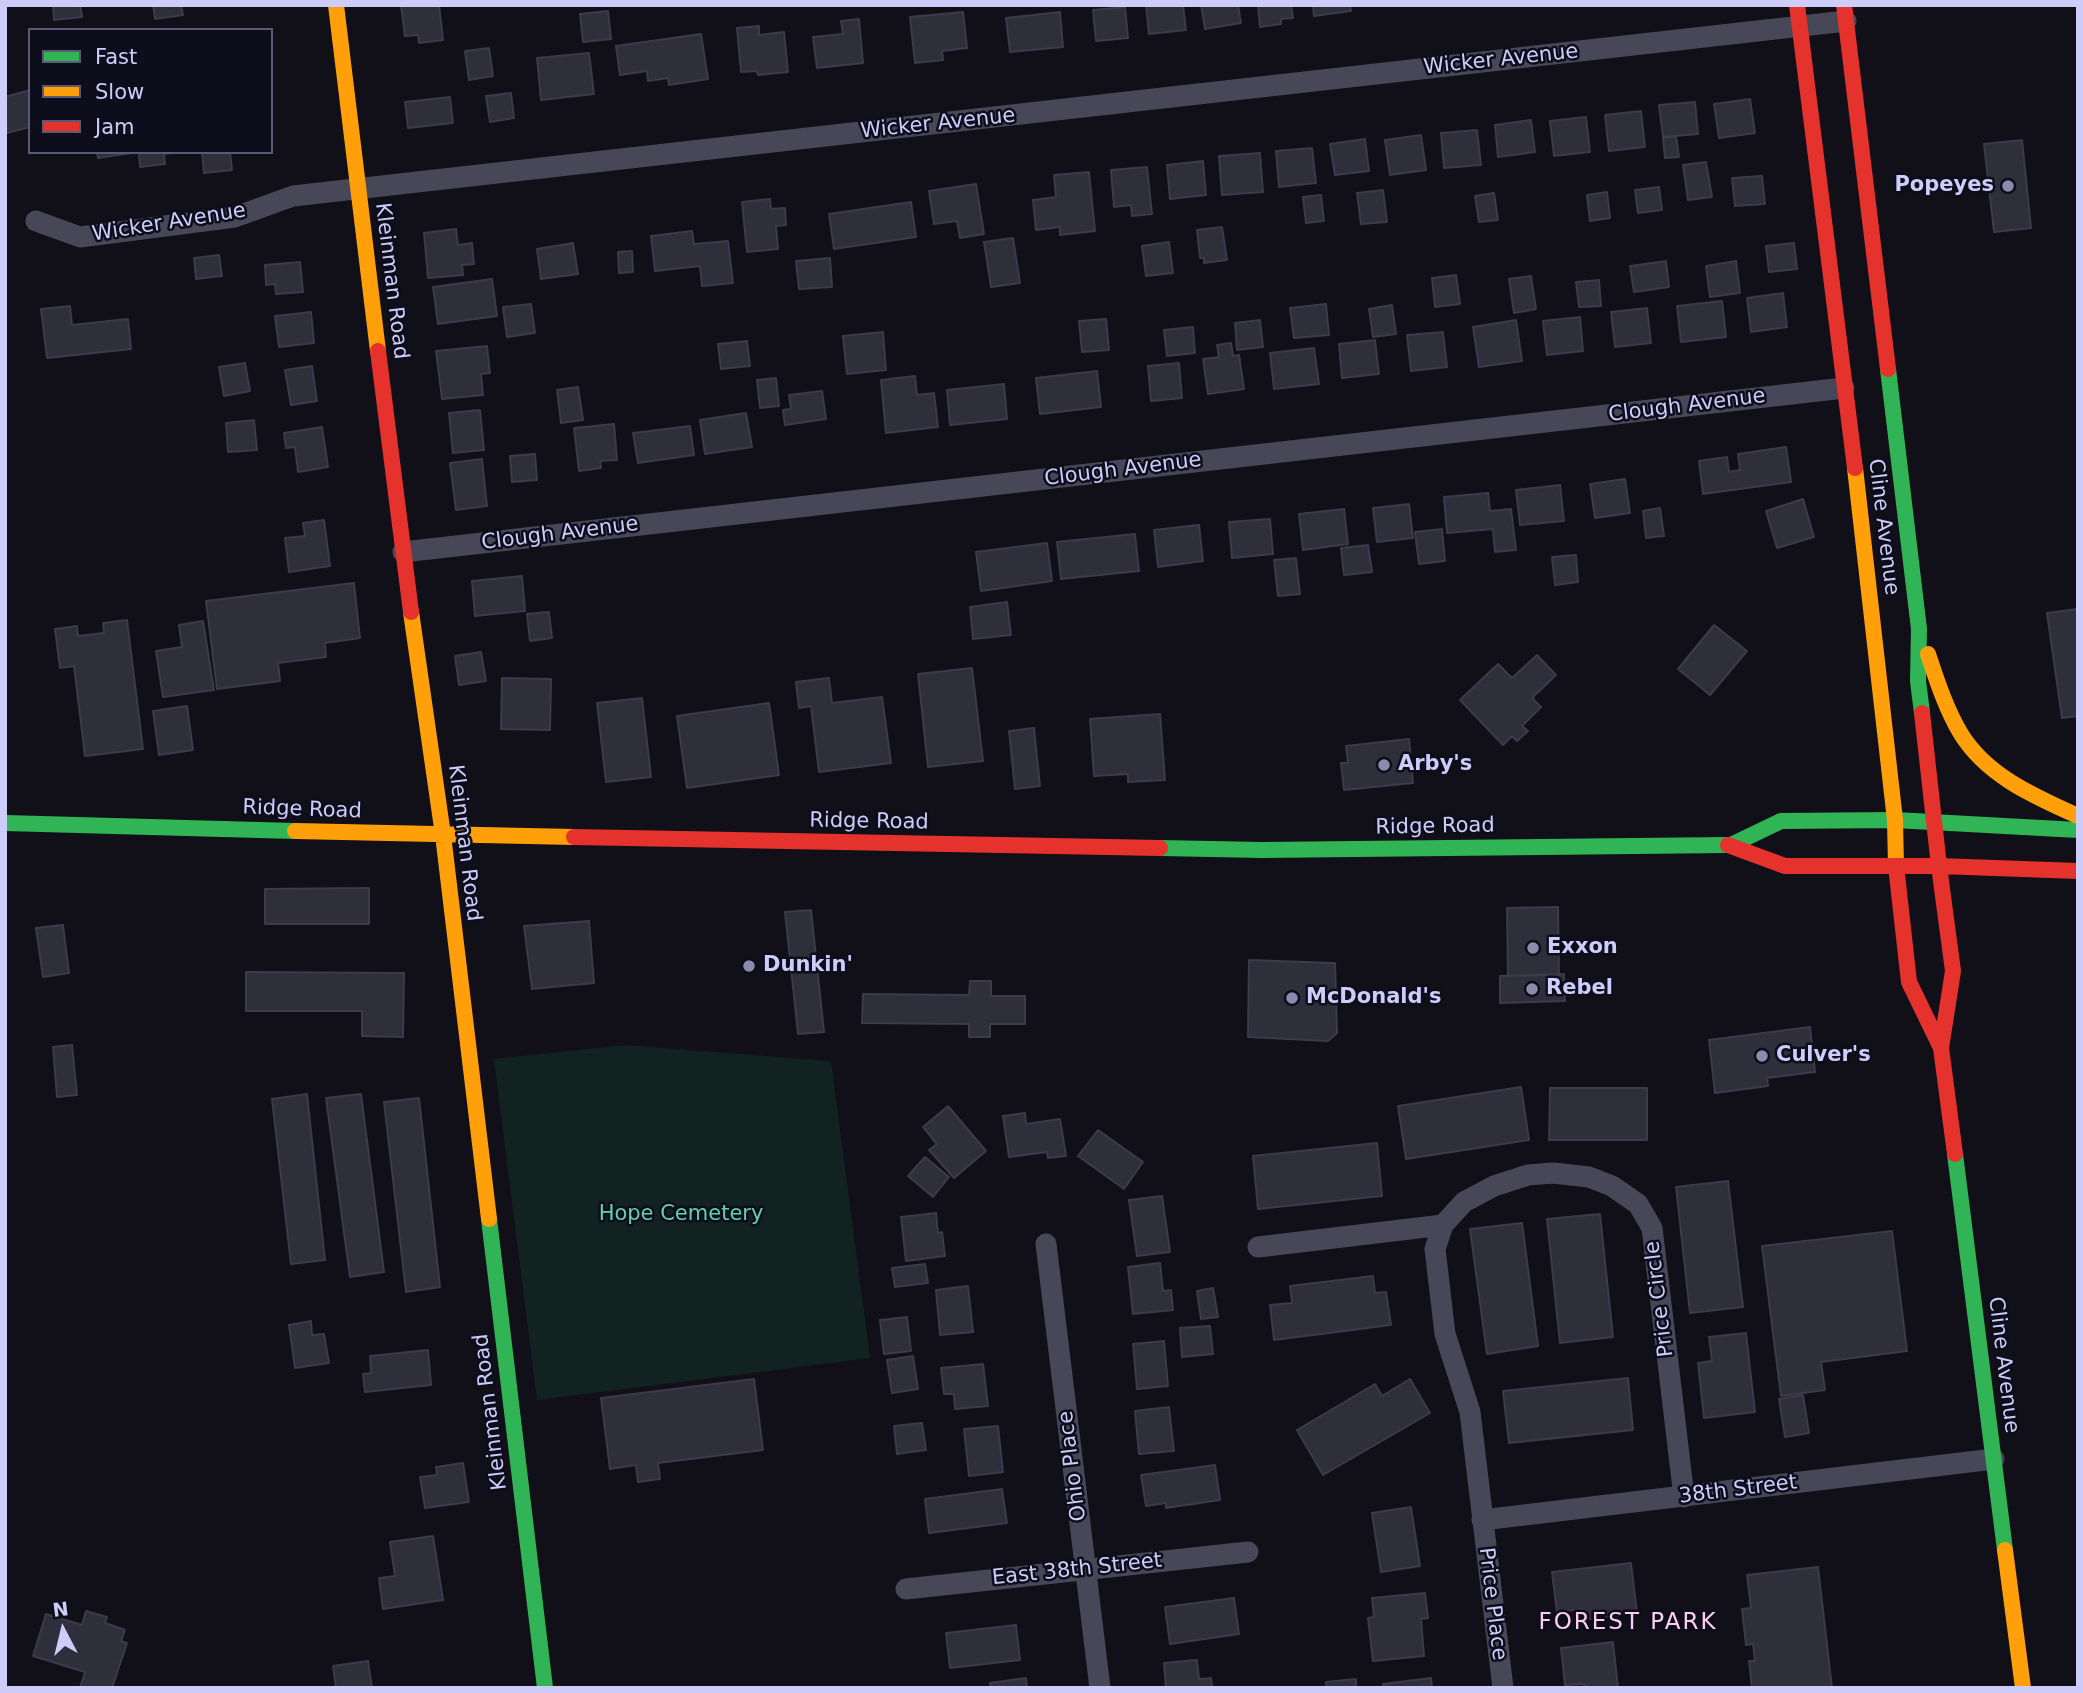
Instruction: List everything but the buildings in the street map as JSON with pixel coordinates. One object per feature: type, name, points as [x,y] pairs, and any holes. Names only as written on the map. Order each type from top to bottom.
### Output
[{"type":"main road","name":"Kleinman Road","points":[[336,5],[403,552],[443,835],[545,1688]]},
{"type":"main road","name":"Cline Avenue","points":[[1845,13],[1919,629],[1918,681],[1953,971],[1941,1048],[2023,1688]]},
{"type":"main road","name":"Cline Avenue","points":[[1799,16],[1873,615],[1909,982],[1941,1048]]},
{"type":"main road","points":[[1919,629],[1946,704],[1963,737],[1989,766],[2026,793],[2078,816]]},
{"type":"main road","name":"Ridge Road","points":[[1731,845],[1782,821],[1895,820],[2078,830]]},
{"type":"main road","name":"Ridge Road","points":[[5,822],[443,835],[1273,850],[1731,845],[1785,866],[1939,866],[2078,871]]},
{"type":"street","name":"Wicker Avenue","points":[[36,221],[80,237],[235,217],[293,196],[1799,16],[1845,13]]},
{"type":"street","name":"Clough Avenue","points":[[403,552],[1844,388]]},
{"type":"street","name":"Price Circle","points":[[1443,1225],[1464,1202],[1494,1186],[1528,1175],[1553,1173],[1589,1177],[1612,1186],[1638,1204],[1652,1228],[1684,1497]]},
{"type":"street","points":[[1258,1247],[1443,1225],[1435,1249],[1445,1334],[1470,1412],[1482,1520]]},
{"type":"street","name":"Ohio Place","points":[[1046,1244],[1100,1688]]},
{"type":"street","name":"38th Street","points":[[1482,1520],[1994,1459]]},
{"type":"street","name":"Price Place","points":[[1482,1520],[1503,1688]]},
{"type":"street","name":"East 38th Street","points":[[906,1589],[1248,1552]]},
{"type":"green space","name":"Hope Cemetery","points":[[625,1045],[831,1061],[870,1358],[537,1400],[494,1059]]},
{"type":"traffic: fast","points":[[1888,369],[1919,629],[1918,681],[1922,713]]},
{"type":"traffic: fast","points":[[1731,845],[1781,821],[1895,820],[2078,830]]},
{"type":"traffic: fast","points":[[5,823],[295,831]]},
{"type":"traffic: fast","points":[[1160,848],[1262,850],[1728,845]]},
{"type":"traffic: fast","points":[[1955,1154],[2005,1550]]},
{"type":"traffic: fast","points":[[489,1219],[545,1688]]},
{"type":"traffic: slow","points":[[336,5],[378,351]]},
{"type":"traffic: slow","points":[[1855,468],[1895,820],[1896,866]]},
{"type":"traffic: slow","points":[[411,612],[443,835],[489,1219]]},
{"type":"traffic: slow","points":[[1928,654],[1951,715],[1961,734],[1984,762],[2013,783],[2078,816]]},
{"type":"traffic: slow","points":[[295,831],[574,837]]},
{"type":"traffic: slow","points":[[2005,1550],[2023,1688]]},
{"type":"traffic: jam","points":[[1797,5],[1855,468]]},
{"type":"traffic: jam","points":[[1844,5],[1888,369]]},
{"type":"traffic: jam","points":[[378,351],[411,612]]},
{"type":"traffic: jam","points":[[1922,713],[1939,866]]},
{"type":"traffic: jam","points":[[574,837],[1160,848]]},
{"type":"traffic: jam","points":[[1728,845],[1785,866],[1939,866],[2078,871]]},
{"type":"traffic: jam","points":[[1896,866],[1909,982],[1941,1048]]},
{"type":"traffic: jam","points":[[1939,866],[1953,971],[1941,1048],[1955,1154]]},
{"type":"place","name":"Popeyes","points":[[2008,186]]},
{"type":"place","name":"Arby's","points":[[1384,765]]},
{"type":"place","name":"Exxon","points":[[1533,948]]},
{"type":"place","name":"Dunkin'","points":[[749,966]]},
{"type":"place","name":"Rebel","points":[[1532,989]]},
{"type":"place","name":"McDonald's","points":[[1292,998]]},
{"type":"place","name":"Culver's","points":[[1762,1056]]},
{"type":"district","name":"FOREST PARK","points":[[1628,1623]]}]
